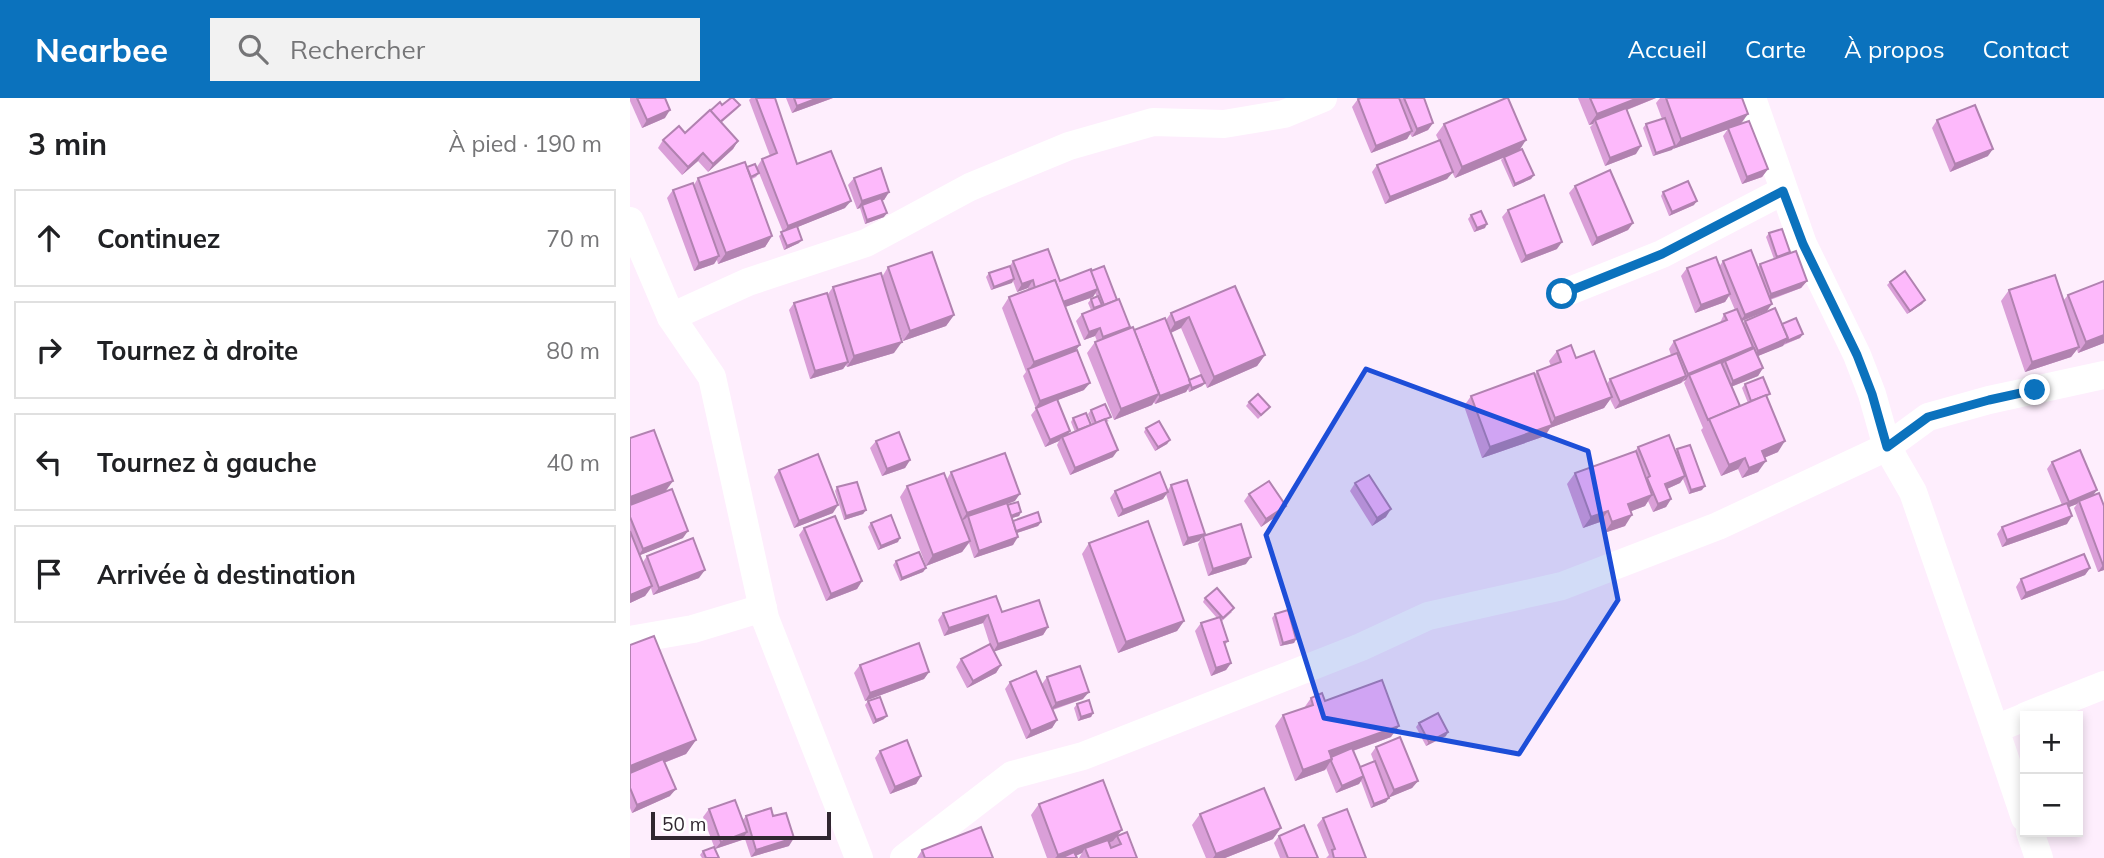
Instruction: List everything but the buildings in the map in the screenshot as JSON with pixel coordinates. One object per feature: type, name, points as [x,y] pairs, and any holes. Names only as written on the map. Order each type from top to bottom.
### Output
[{"type":"street","points":[[671,317],[748,282],[866,243],[970,187],[1069,146],[1153,122],[1224,124],[1284,114],[1322,98]]},
{"type":"street","points":[[1752,98],[1803,244],[1857,355],[1872,394],[1887,447],[1913,492],[2020,803]]},
{"type":"street","points":[[1562,294],[1662,254],[1783,191]]},
{"type":"street","points":[[630,221],[671,317],[712,377],[764,608],[859,858]]},
{"type":"street","points":[[904,858],[1012,775],[1083,756],[1361,647],[1428,616],[1562,586],[1718,526],[1887,447],[1928,417],[1989,400],[2104,375]]},
{"type":"street","points":[[630,640],[693,629],[764,608]]},
{"type":"street","points":[[2039,711],[2104,685]]},
{"type":"street","points":[[1995,729],[2020,719]]},
{"type":"street","points":[[2032,837],[2039,858]]},
{"type":"highlighted area","points":[[1366,369],[1588,451],[1618,600],[1519,754],[1324,718],[1266,535]]},
{"type":"route","points":[[1562,294],[1662,254],[1783,191],[1803,244],[1857,355],[1872,394],[1887,447],[1928,417],[2035,390]]}]
